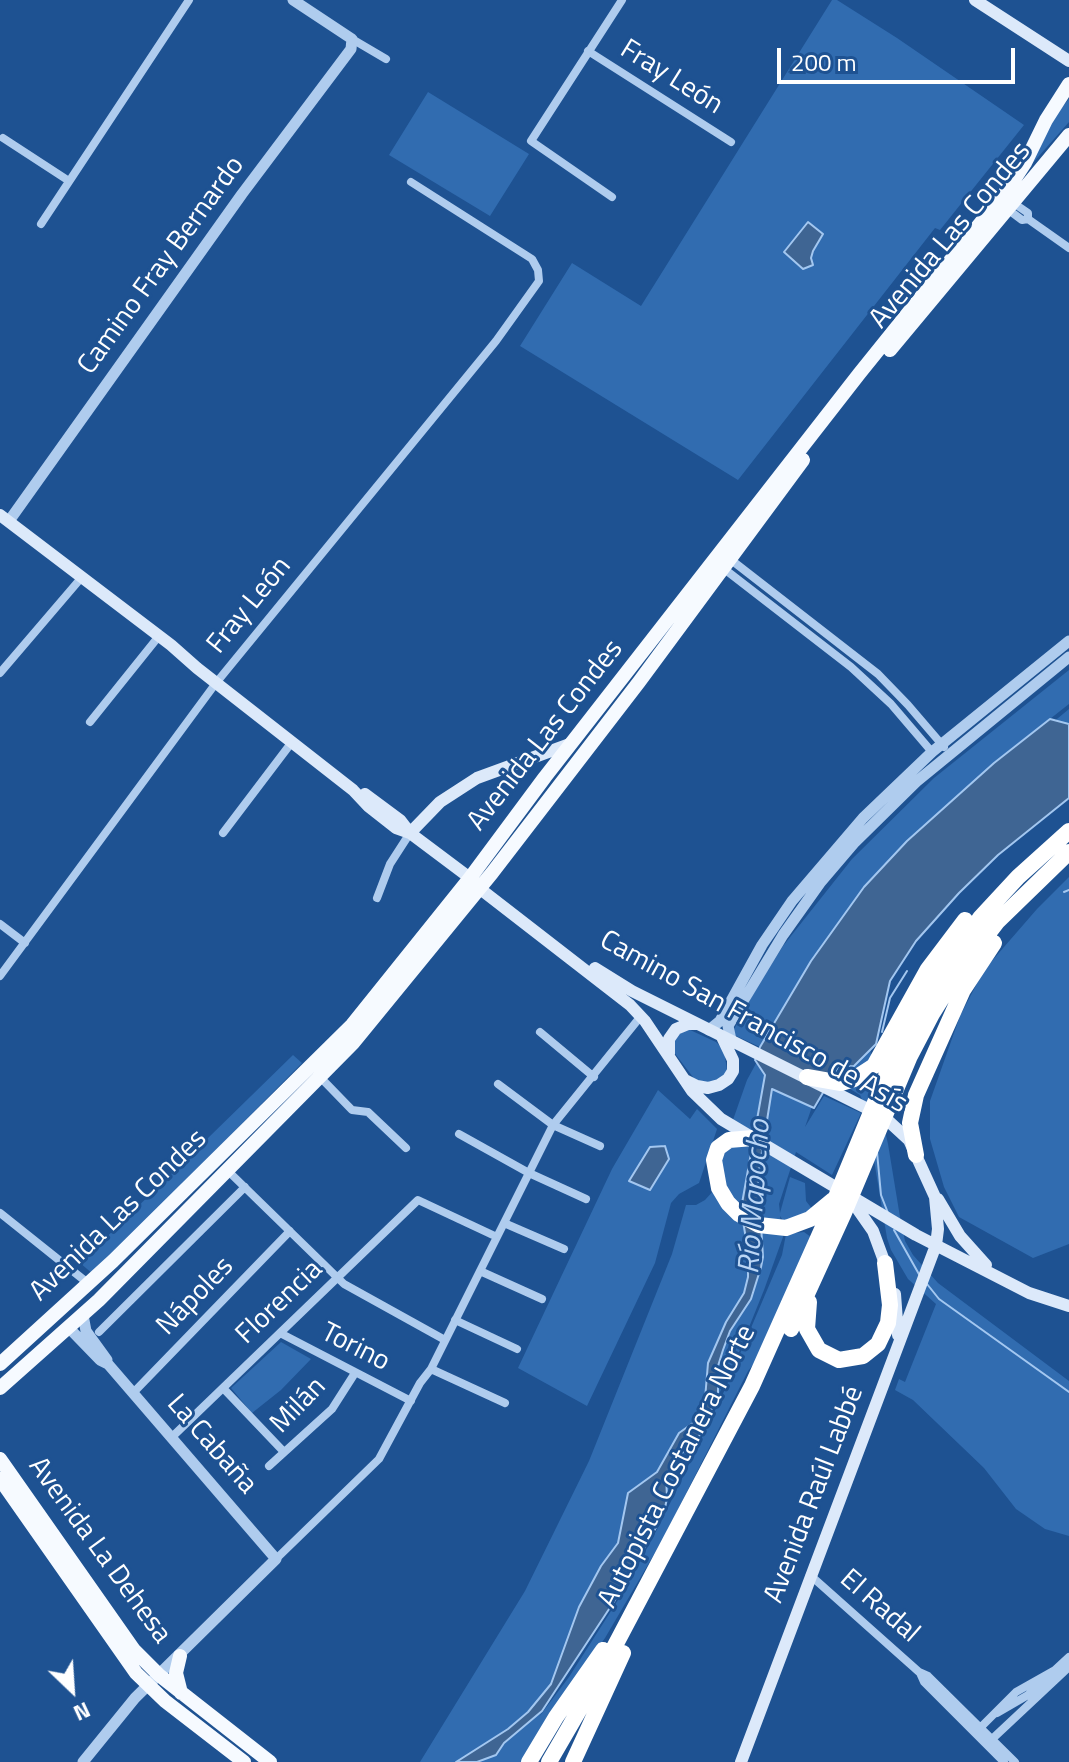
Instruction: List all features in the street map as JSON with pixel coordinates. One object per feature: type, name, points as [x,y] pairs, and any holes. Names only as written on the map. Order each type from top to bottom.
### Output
[{"type":"highway","points":[[807,1077],[841,1083],[874,1066],[922,979],[962,924],[1007,876],[1067,844]]},
{"type":"highway","points":[[916,1155],[910,1130],[912,1106],[960,998],[995,941],[1067,844]]},
{"type":"highway","name":"Autopista Costanera Norte","points":[[549,1762],[741,1408],[839,1203],[924,1000],[965,937],[998,897],[1067,844]]},
{"type":"highway","points":[[753,1138],[729,1140],[718,1148],[714,1160],[719,1188],[739,1214],[769,1228],[794,1227],[839,1203]]},
{"type":"highway","name":"Autopista Costanera Norte","points":[[561,1762],[623,1653],[751,1412],[813,1281],[839,1203]]},
{"type":"highway","points":[[813,1281],[806,1320],[811,1339],[829,1357],[854,1360],[875,1348],[886,1329],[890,1305],[885,1263]]},
{"type":"highway","points":[[529,1762],[556,1717],[647,1586]]},
{"type":"highway","points":[[573,1762],[623,1653]]},
{"type":"main road","points":[[975,0],[1069,61]]},
{"type":"main road","name":"Avenida Las Condes","points":[[0,1388],[83,1315],[353,1043],[475,883],[570,744],[850,385],[1008,189],[1046,120],[1067,91]]},
{"type":"main road","name":"Avenida Las Condes","points":[[0,1364],[89,1284],[352,1025],[475,883],[492,873],[618,710],[842,409],[1069,135]]},
{"type":"main road","name":"Camino San Francisco de Asís","points":[[4,518],[353,790],[367,795],[400,820],[410,833],[610,988],[641,1016],[702,1103],[731,1125],[800,1167],[839,1203],[865,1205],[936,1245],[938,1220],[933,1189],[909,1140],[892,1122],[605,975],[496,889],[492,873]]},
{"type":"main road","points":[[615,687],[620,696],[618,710]]},
{"type":"main road","points":[[410,833],[440,802],[477,778],[570,744]]},
{"type":"main road","points":[[641,1016],[653,1008],[664,1007]]},
{"type":"main road","points":[[670,1058],[668,1045],[676,1029],[688,1024],[715,1032],[733,1060],[733,1071],[719,1085],[702,1088],[682,1078]]},
{"type":"main road","points":[[246,1129],[251,1140],[246,1152]]},
{"type":"main road","points":[[933,1189],[960,1236],[997,1275]]},
{"type":"main road","points":[[839,1203],[870,1225],[898,1303],[898,1343]]},
{"type":"main road","points":[[936,1245],[1029,1293],[1069,1306]]},
{"type":"main road","name":"Avenida Raúl Labbé","points":[[741,1762],[936,1245]]},
{"type":"main road","points":[[931,1265],[956,1255]]},
{"type":"main road","points":[[69,1328],[66,1313],[77,1295]]},
{"type":"main road","name":"Avenida La Dehesa","points":[[0,1459],[153,1680],[182,1693],[270,1762]]},
{"type":"main road","name":"Avenida La Dehesa","points":[[0,1479],[114,1643],[244,1762]]},
{"type":"main road","points":[[180,1656],[176,1673],[182,1693]]},
{"type":"street","points":[[41,224],[189,0]]},
{"type":"street","points":[[293,0],[386,59]]},
{"type":"street","name":"Fray León","points":[[612,197],[531,141],[622,0]]},
{"type":"street","name":"Camino Fray Bernardo","points":[[4,518],[347,55],[353,44],[352,39]]},
{"type":"street","name":"Fray León","points":[[588,51],[731,142]]},
{"type":"street","points":[[3,138],[69,181]]},
{"type":"street","name":"Fray León","points":[[0,976],[216,683],[496,341],[539,281],[532,259],[411,182]]},
{"type":"street","points":[[1009,205],[1022,220],[1028,219],[1069,248]]},
{"type":"street","points":[[726,564],[792,606],[858,658],[908,705],[941,750]]},
{"type":"street","points":[[726,564],[785,616],[851,667],[941,750]]},
{"type":"street","points":[[0,673],[82,577]]},
{"type":"street","points":[[785,616],[792,606]]},
{"type":"street","points":[[90,722],[159,636]]},
{"type":"street","points":[[715,1032],[762,945],[808,881],[863,818],[1069,641]]},
{"type":"street","points":[[715,1032],[727,1030],[783,935],[820,883],[941,750],[1069,657]]},
{"type":"street","points":[[851,667],[858,658]]},
{"type":"street","points":[[899,714],[908,705]]},
{"type":"street","points":[[223,833],[292,742]]},
{"type":"street","points":[[377,898],[390,864],[410,833]]},
{"type":"street","points":[[0,924],[25,943]]},
{"type":"street","points":[[83,1762],[153,1680],[379,1459],[420,1383],[431,1369],[553,1125],[641,1016]]},
{"type":"street","points":[[540,1032],[594,1077]]},
{"type":"street","points":[[320,1077],[352,1110],[368,1112],[406,1148]]},
{"type":"street","points":[[498,1084],[553,1125],[600,1146]]},
{"type":"street","points":[[459,1134],[529,1173],[586,1199]]},
{"type":"street","points":[[227,1170],[337,1279],[445,1340]]},
{"type":"street","points":[[99,1332],[245,1187]]},
{"type":"street","name":"Florencia","points":[[172,1437],[418,1200],[497,1237]]},
{"type":"street","points":[[0,1213],[89,1284]]},
{"type":"street","points":[[504,1223],[564,1249]]},
{"type":"street","name":"Nápoles","points":[[133,1393],[290,1231]]},
{"type":"street","points":[[480,1271],[542,1299]]},
{"type":"street","name":"La Cabaña","points":[[83,1315],[86,1331],[105,1355],[108,1364],[276,1559]]},
{"type":"street","points":[[455,1320],[517,1349]]},
{"type":"street","name":"La Cabaña","points":[[69,1328],[100,1360],[108,1364]]},
{"type":"street","name":"Torino","points":[[280,1333],[411,1401]]},
{"type":"street","points":[[431,1369],[505,1403]]},
{"type":"street","name":"Milán","points":[[269,1466],[332,1409],[355,1373]]},
{"type":"street","points":[[223,1388],[284,1452]]},
{"type":"street","name":"El Radal","points":[[810,1575],[919,1672],[928,1676],[978,1730],[1015,1762]]},
{"type":"street","points":[[978,1730],[1016,1692],[1055,1670],[1069,1657]]},
{"type":"street","points":[[990,1741],[1069,1667]]},
{"type":"street","name":"El Radal","points":[[990,1741],[1004,1762]]},
{"type":"shaded area","points":[[832,0],[837,0],[897,38],[1024,125],[940,230],[935,228],[738,480],[520,346],[572,263],[641,306]]},
{"type":"shaded area","points":[[428,92],[529,154],[490,216],[389,155]]},
{"type":"shaded area","points":[[1069,99],[1069,122],[1031,165],[1055,115]]},
{"type":"shaded area","points":[[1069,670],[1069,704],[994,763],[907,841],[864,887],[811,961],[760,1047],[734,1035],[733,1031],[756,989],[783,946],[852,859],[934,778]]},
{"type":"shaded area","points":[[1069,709],[1069,791],[989,858],[905,950],[883,988],[870,1042],[872,1072],[878,1067],[873,1078],[900,1217],[905,1241],[913,1255],[938,1283],[1069,1381],[1069,1536],[1045,1529],[1016,1509],[984,1468],[913,1400],[895,1390],[899,1379],[905,1382],[936,1304],[908,1279],[891,1250],[865,1106],[860,1095],[847,1087],[854,1072],[850,1066],[838,1063],[815,1098],[805,1127],[824,1096],[861,1113],[832,1175],[796,1152],[779,1204],[780,1213],[790,1177],[805,1183],[806,1201],[813,1210],[784,1222],[780,1216],[783,1237],[764,1290],[739,1352],[657,1524],[539,1717],[569,1677],[625,1589],[661,1522],[722,1396],[782,1255],[786,1234],[804,1232],[811,1237],[764,1351],[748,1371],[663,1539],[605,1638],[565,1694],[523,1762],[420,1762],[525,1591],[589,1461],[672,1254],[686,1205],[696,1205],[714,1190],[727,1137],[747,1080],[765,1047],[1028,743]]},
{"type":"shaded area","points":[[1069,877],[1069,1244],[1033,1258],[959,1217],[944,1187],[930,1139],[930,1101],[960,1016],[984,970]]},
{"type":"shaded area","points":[[688,1029],[716,1042],[724,1050],[727,1070],[713,1083],[696,1081],[673,1051],[674,1037]]},
{"type":"shaded area","points":[[293,1055],[302,1063],[93,1274],[80,1263]]},
{"type":"shaded area","points":[[658,1090],[690,1119],[697,1109],[717,1129],[699,1183],[679,1194],[671,1203],[655,1263],[587,1406],[518,1368],[612,1169]]},
{"type":"shaded area","points":[[281,1342],[311,1359],[281,1390],[252,1413],[231,1388]]},
{"type":"water","points":[[808,222],[823,234],[813,251],[813,265],[803,269],[784,252]]},
{"type":"water","name":"Río Mapocho","points":[[1050,719],[1069,724],[1069,798],[998,855],[916,941],[890,981],[876,1044],[854,1066],[838,1067],[814,1108],[772,1089],[758,1177],[761,1267],[751,1299],[730,1331],[718,1366],[718,1395],[696,1443],[686,1448],[666,1474],[664,1513],[617,1597],[542,1711],[504,1743],[496,1755],[477,1762],[456,1762],[508,1729],[528,1712],[551,1684],[579,1607],[601,1566],[618,1543],[628,1493],[657,1472],[679,1433],[700,1418],[704,1411],[708,1363],[726,1322],[744,1293],[748,1277],[748,1251],[741,1209],[765,1075],[755,1060],[760,1047],[811,961],[864,887],[907,841],[994,763]]},
{"type":"water","points":[[665,1146],[669,1159],[650,1190],[629,1181],[650,1147]]},
{"type":"waterway","points":[[1064,892],[1069,890]]},
{"type":"waterway","points":[[882,1032],[890,998],[907,971]]},
{"type":"waterway","points":[[877,1152],[881,1195],[888,1213]]},
{"type":"waterway","points":[[894,1230],[920,1276]]},
{"type":"waterway","points":[[927,1284],[939,1299],[1069,1392]]}]
